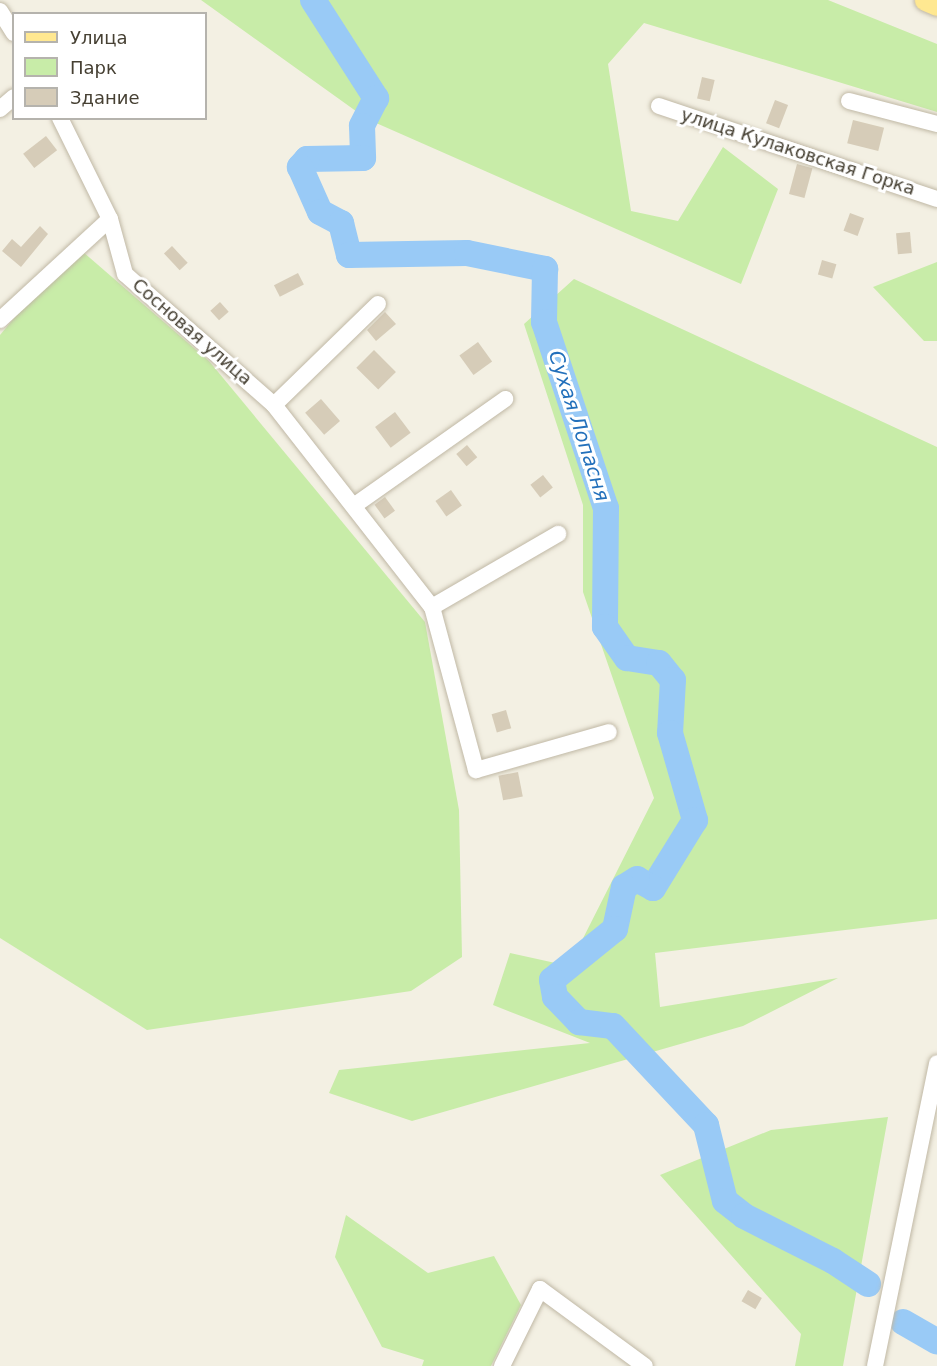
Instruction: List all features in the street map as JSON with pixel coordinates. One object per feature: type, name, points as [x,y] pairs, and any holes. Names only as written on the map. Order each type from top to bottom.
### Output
[{"type":"main road","points":[[925,0],[937,5]]},
{"type":"street","points":[[0,11],[12,30]]},
{"type":"street","points":[[0,110],[12,99]]},
{"type":"street","points":[[849,101],[931,126],[937,124]]},
{"type":"street","name":"улица Кулаковская Горка","points":[[659,106],[937,199]]},
{"type":"street","name":"Сосновая улица","points":[[61,120],[111,219],[125,274],[274,405],[355,505],[432,607],[476,770],[609,732]]},
{"type":"street","points":[[0,320],[111,219]]},
{"type":"street","points":[[274,405],[378,304]]},
{"type":"street","points":[[355,505],[505,399]]},
{"type":"street","points":[[432,607],[558,534]]},
{"type":"street","points":[[875,1366],[937,1063]]},
{"type":"street","points":[[502,1366],[540,1289],[645,1366]]},
{"type":"green space","points":[[201,0],[828,0],[937,44],[937,112],[644,23],[608,64],[631,211],[678,221],[723,147],[778,189],[741,284],[367,119]]},
{"type":"green space","points":[[75,245],[209,361],[425,622],[459,810],[462,957],[411,991],[147,1030],[0,938],[0,335]]},
{"type":"green space","points":[[937,262],[937,341],[924,341],[873,287]]},
{"type":"green space","points":[[574,279],[937,447],[937,919],[655,953],[660,1007],[838,978],[743,1026],[412,1121],[329,1093],[339,1070],[590,1043],[493,1005],[510,953],[569,966],[654,798],[583,592],[583,505],[524,324]]},
{"type":"green space","points":[[888,1117],[843,1366],[795,1366],[801,1334],[660,1175],[771,1130]]},
{"type":"green space","points":[[346,1215],[428,1273],[494,1256],[521,1305],[491,1366],[422,1366],[424,1360],[382,1347],[335,1257]]},
{"type":"building","points":[[702,77],[715,80],[710,101],[697,98]]},
{"type":"building","points":[[775,100],[788,105],[779,128],[766,123]]},
{"type":"building","points":[[853,120],[884,128],[878,151],[847,143]]},
{"type":"building","points":[[46,136],[57,150],[34,168],[23,154]]},
{"type":"building","points":[[797,164],[812,168],[804,198],[789,194]]},
{"type":"building","points":[[850,213],[864,218],[858,236],[844,231]]},
{"type":"building","points":[[40,226],[48,234],[21,267],[2,251],[12,239],[21,247]]},
{"type":"building","points":[[910,232],[912,253],[898,254],[896,233]]},
{"type":"building","points":[[172,246],[188,263],[180,270],[164,254]]},
{"type":"building","points":[[822,260],[836,264],[832,279],[818,274]]},
{"type":"building","points":[[298,273],[304,285],[280,297],[274,285]]},
{"type":"building","points":[[220,302],[229,312],[219,320],[210,311]]},
{"type":"building","points":[[385,312],[396,324],[376,341],[367,330]]},
{"type":"building","points":[[478,342],[492,361],[473,375],[459,356]]},
{"type":"building","points":[[374,350],[396,372],[378,390],[356,368]]},
{"type":"building","points":[[321,399],[340,421],[324,435],[305,413]]},
{"type":"building","points":[[395,412],[411,433],[391,448],[375,427]]},
{"type":"building","points":[[467,445],[477,457],[467,466],[456,454]]},
{"type":"building","points":[[543,475],[553,488],[540,497],[530,485]]},
{"type":"building","points":[[451,490],[462,506],[446,516],[435,501]]},
{"type":"building","points":[[385,497],[395,511],[384,518],[374,505]]},
{"type":"building","points":[[506,710],[511,728],[497,732],[492,714]]},
{"type":"building","points":[[518,772],[523,797],[503,800],[498,776]]},
{"type":"building","points":[[748,1290],[762,1298],[755,1309],[742,1301]]},
{"type":"waterway","name":"Сухая Лопасня","points":[[313,0],[376,98],[362,126],[363,158],[307,159],[300,167],[320,212],[341,223],[349,255],[467,253],[545,269],[544,322],[606,508],[605,627],[627,658],[659,663],[673,680],[670,733],[695,820],[653,888],[637,879],[624,887],[615,929],[552,980],[555,997],[579,1022],[613,1026],[706,1125],[725,1201],[744,1216],[833,1261],[868,1284]]},
{"type":"waterway","name":"Сухая Лопасня","points":[[903,1322],[937,1342]]}]
